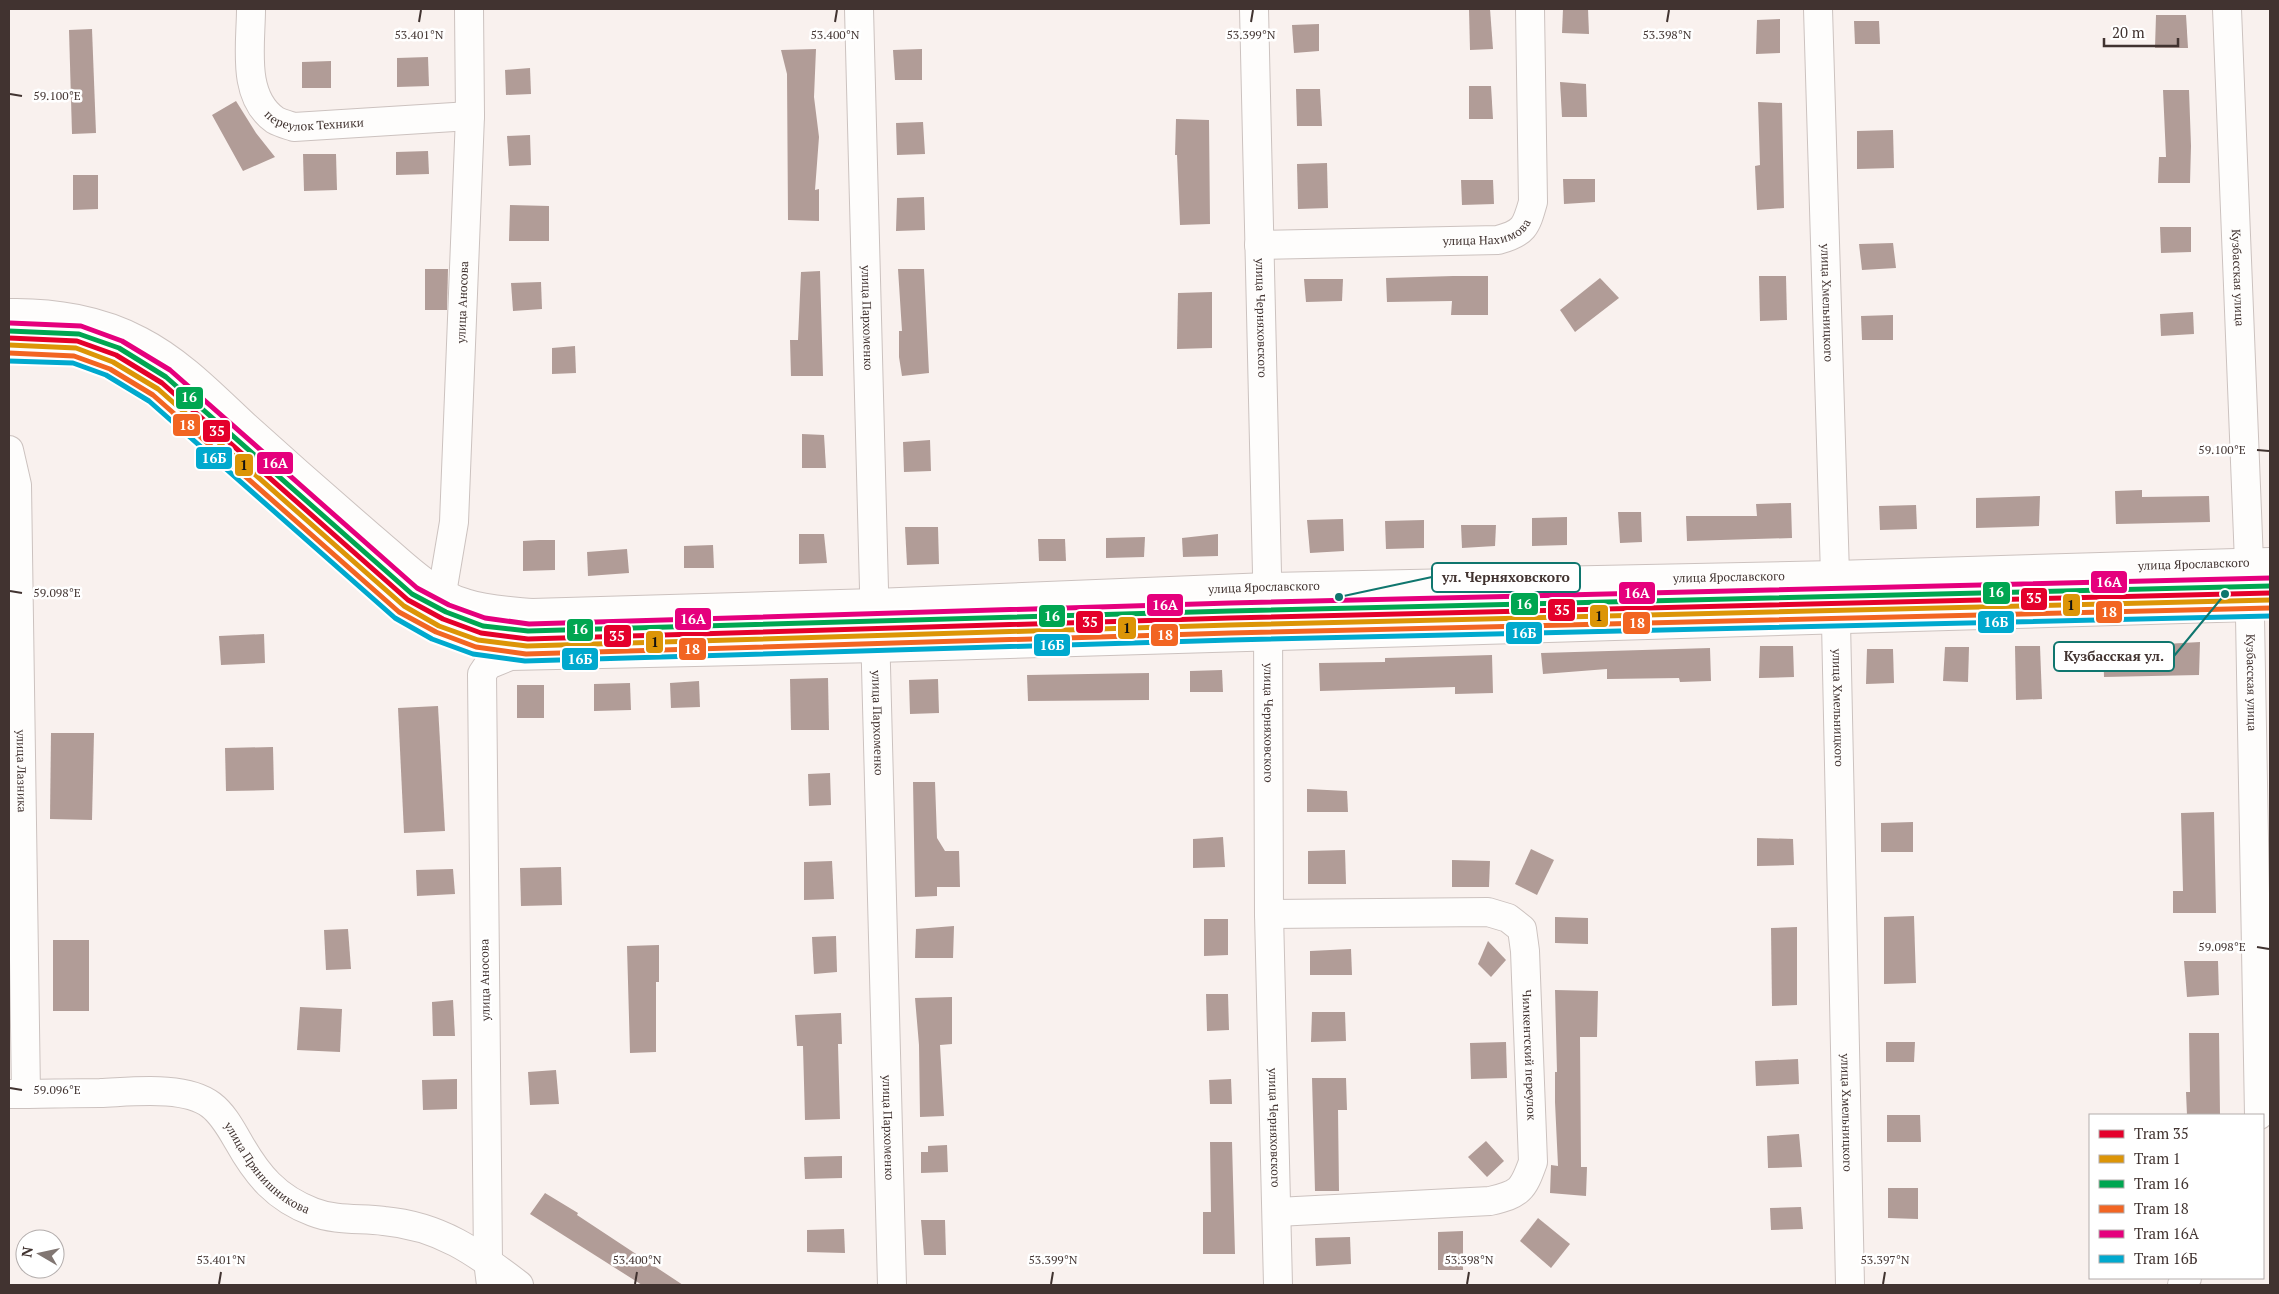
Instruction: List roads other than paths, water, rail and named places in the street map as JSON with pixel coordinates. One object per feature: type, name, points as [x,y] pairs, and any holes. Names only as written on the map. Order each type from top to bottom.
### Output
[{"type":"street","name":"переулок Техники","points":[[250,9],[254,92],[263,108],[276,120],[294,127],[470,116]]},
{"type":"street","name":"улица Аносова","points":[[442,593],[454,522],[470,116],[469,9]]},
{"type":"street","name":"улица Пархоменко","points":[[859,9],[876,603],[892,1285]]},
{"type":"street","name":"улица Черняховского","points":[[1254,9],[1268,587],[1269,914],[1278,1285]]},
{"type":"street","name":"улица Нахимова","points":[[1260,245],[1498,240],[1517,235],[1527,224],[1532,202],[1530,9]]},
{"type":"street","name":"улица Хмельницкого","points":[[1818,9],[1836,619],[1850,1285]]},
{"type":"street","name":"Кузбасская улица","points":[[2226,9],[2260,562],[2250,607],[2259,1114]]},
{"type":"street","name":"улица Ярославского","points":[[9,313],[64,316],[106,327],[140,341],[179,366],[307,482],[416,575],[442,593],[473,605],[532,613],[876,603],[1268,587],[1834,575],[2260,562]]},
{"type":"street","name":"улица Лазника","points":[[9,450],[17,485],[17,1094]]},
{"type":"street","points":[[877,648],[2250,607]]},
{"type":"street","name":"улица Аносова","points":[[489,1273],[482,674],[488,665],[510,656],[877,648]]},
{"type":"street","name":"Чимкентский переулок","points":[[1269,914],[1488,912],[1508,918],[1522,929],[1525,951],[1533,1162],[1524,1185],[1508,1197],[1490,1201],[1277,1212]]},
{"type":"street","name":"улица Прянишникова","points":[[17,1094],[168,1092],[201,1098],[218,1111],[228,1124],[248,1160],[264,1180],[284,1199],[314,1213],[334,1218],[385,1221],[435,1230],[489,1273],[518,1285]]},
{"type":"tram line","name":"16А","points":[[10,323],[81,326],[122,341],[170,370],[417,588],[449,605],[485,618],[529,624],[1230,603],[2270,578]]},
{"type":"tram line","name":"16","points":[[9,331],[79,334],[119,348],[166,377],[412,594],[446,612],[483,626],[528,631],[1230,611],[2270,586]]},
{"type":"tram line","name":"35","points":[[9,338],[77,341],[116,355],[162,383],[408,600],[443,619],[481,633],[528,639],[1230,618],[2270,593]]},
{"type":"tram line","name":"1","points":[[9,345],[76,348],[113,362],[158,389],[404,606],[439,626],[478,640],[527,646],[1230,625],[2270,600]]},
{"type":"tram line","name":"18","points":[[9,353],[74,356],[110,369],[153,395],[399,612],[436,632],[476,647],[526,654],[1230,633],[2270,608]]},
{"type":"tram line","name":"16Б","points":[[9,361],[73,363],[106,375],[149,401],[395,618],[432,639],[473,654],[525,661],[1231,640],[2270,616]]},
{"type":"place","name":"Кузбасская ул.","points":[[2225,594]]},
{"type":"place","name":"ул. Черняховского","points":[[1339,597]]}]
